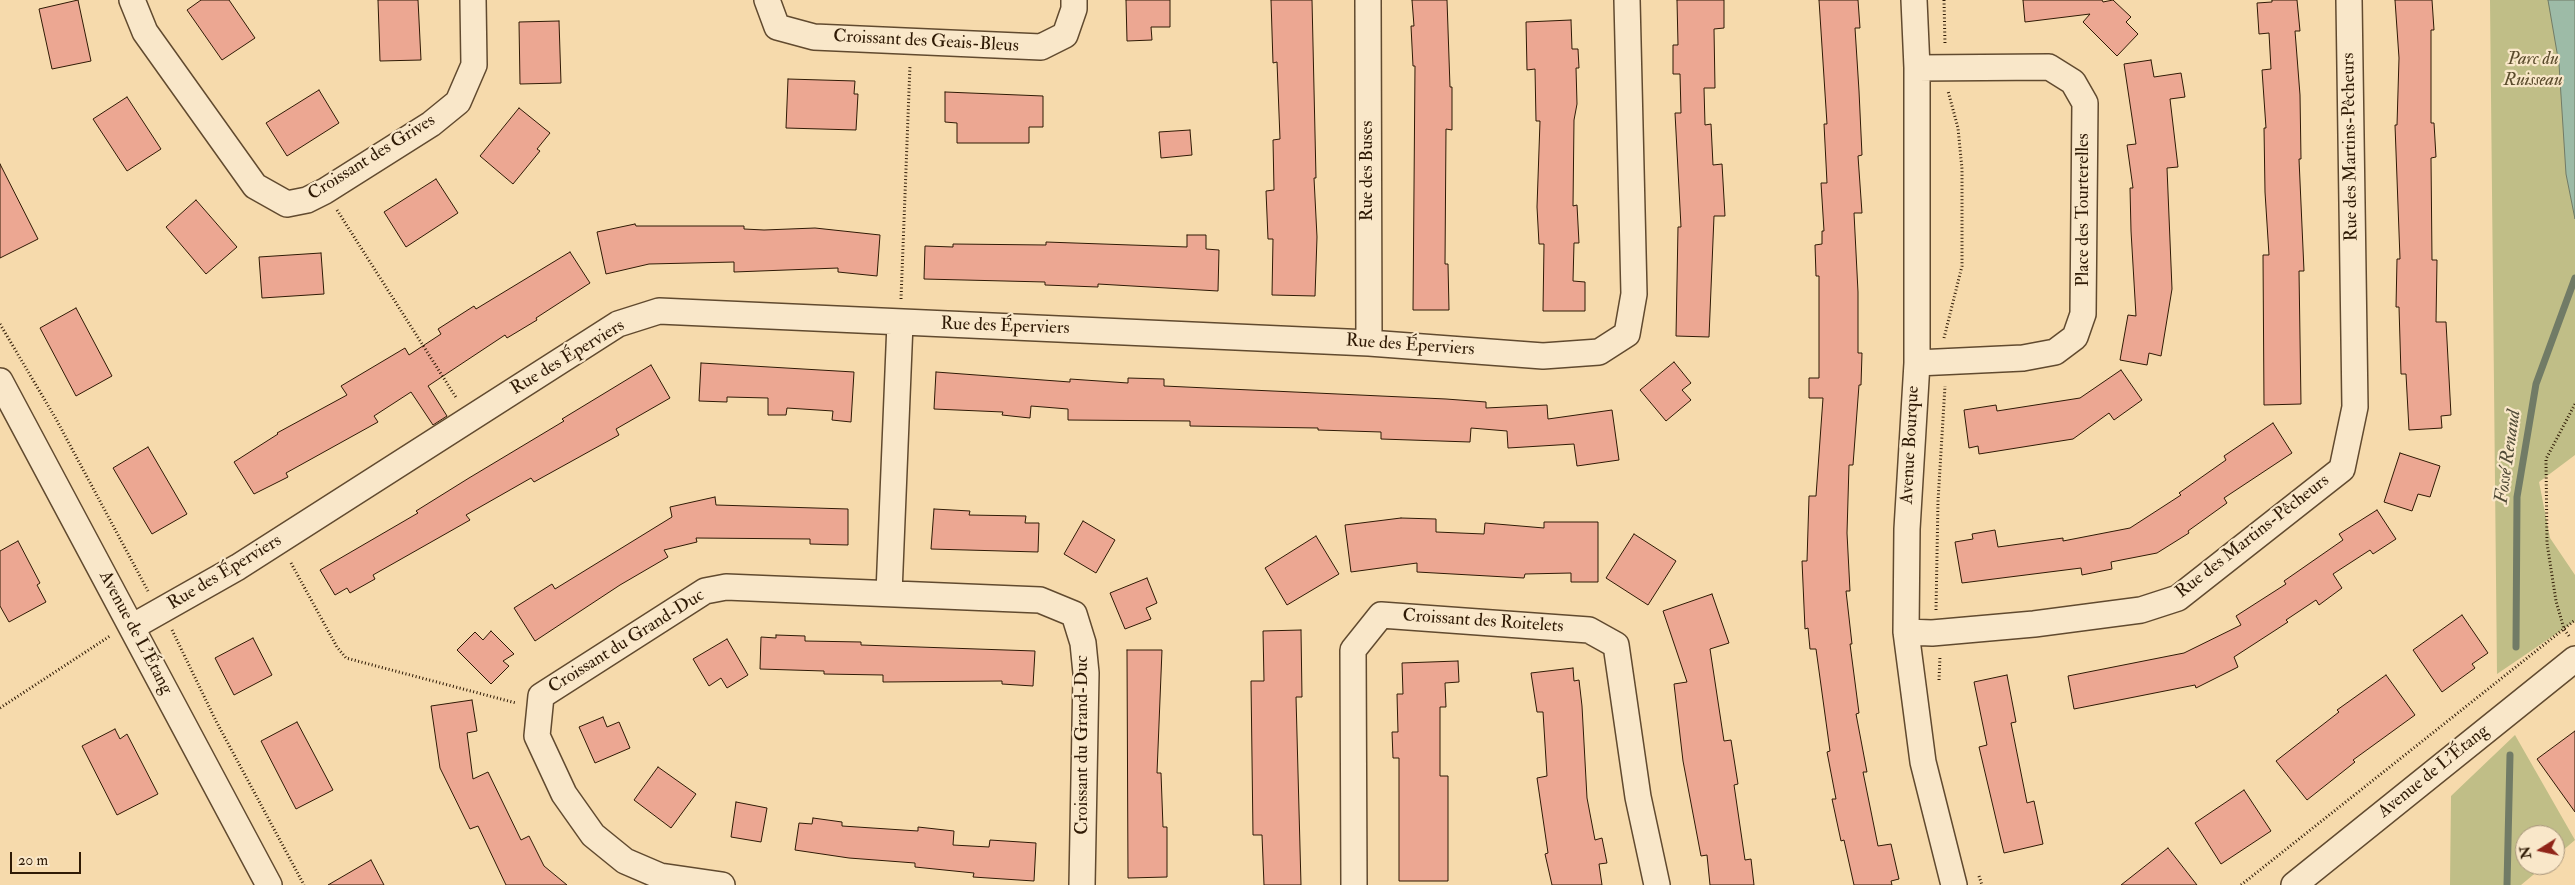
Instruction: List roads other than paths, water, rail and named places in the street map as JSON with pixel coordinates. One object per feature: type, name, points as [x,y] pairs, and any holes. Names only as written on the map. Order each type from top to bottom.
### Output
[{"type":"street","name":"Croissant des Grives","points":[[132,0],[145,32],[256,186],[287,204],[307,200],[325,191],[431,124],[458,102],[474,65],[473,0]]},
{"type":"street","name":"Croissant des Geais-Bleus","points":[[767,0],[777,27],[814,37],[1041,47],[1065,35],[1074,9],[1074,0]]},
{"type":"street","name":"Rue des Buses","points":[[1368,0],[1369,343]]},
{"type":"street","name":"Rue des Éperviers","points":[[132,627],[174,606],[618,324],[659,311],[1369,343],[1543,356],[1599,352],[1627,334],[1634,294],[1627,0]]},
{"type":"street","name":"Avenue Bourque","points":[[1914,0],[1917,68],[1917,362],[1908,511],[1906,632],[1923,762],[1954,885]]},
{"type":"street","name":"Rue des Martins-Pêcheurs","points":[[1906,632],[1932,633],[2034,624],[2141,610],[2178,598],[2342,469],[2355,407],[2349,0]]},
{"type":"street","name":"Place des Tourterelles","points":[[1917,68],[2049,66],[2074,82],[2085,103],[2084,314],[2075,337],[2055,352],[2023,358],[1917,362]]},
{"type":"street","points":[[889,593],[900,323]]},
{"type":"street","name":"Avenue de L'Étang","points":[[0,381],[269,885]]},
{"type":"street","name":"Croissant du Grand-Duc","points":[[722,885],[660,876],[624,861],[593,835],[564,794],[537,736],[538,709],[542,696],[705,591],[726,587],[1040,600],[1074,614],[1083,643],[1086,673],[1082,885]]},
{"type":"street","name":"Croissant des Roitelets","points":[[1354,885],[1353,650],[1381,615],[1589,630],[1616,645],[1638,797],[1657,885]]},
{"type":"street","name":"Avenue de L'Étang","points":[[2294,885],[2575,659]]},
{"type":"waterway","name":"Fossé Renaud","points":[[2516,647],[2517,497],[2536,384],[2575,278]]},
{"type":"waterway","name":"Fossé Renaud","points":[[2507,885],[2510,755]]},
{"type":"park label","name":"Parc du Ruisseau","points":[[2533,70]]}]
